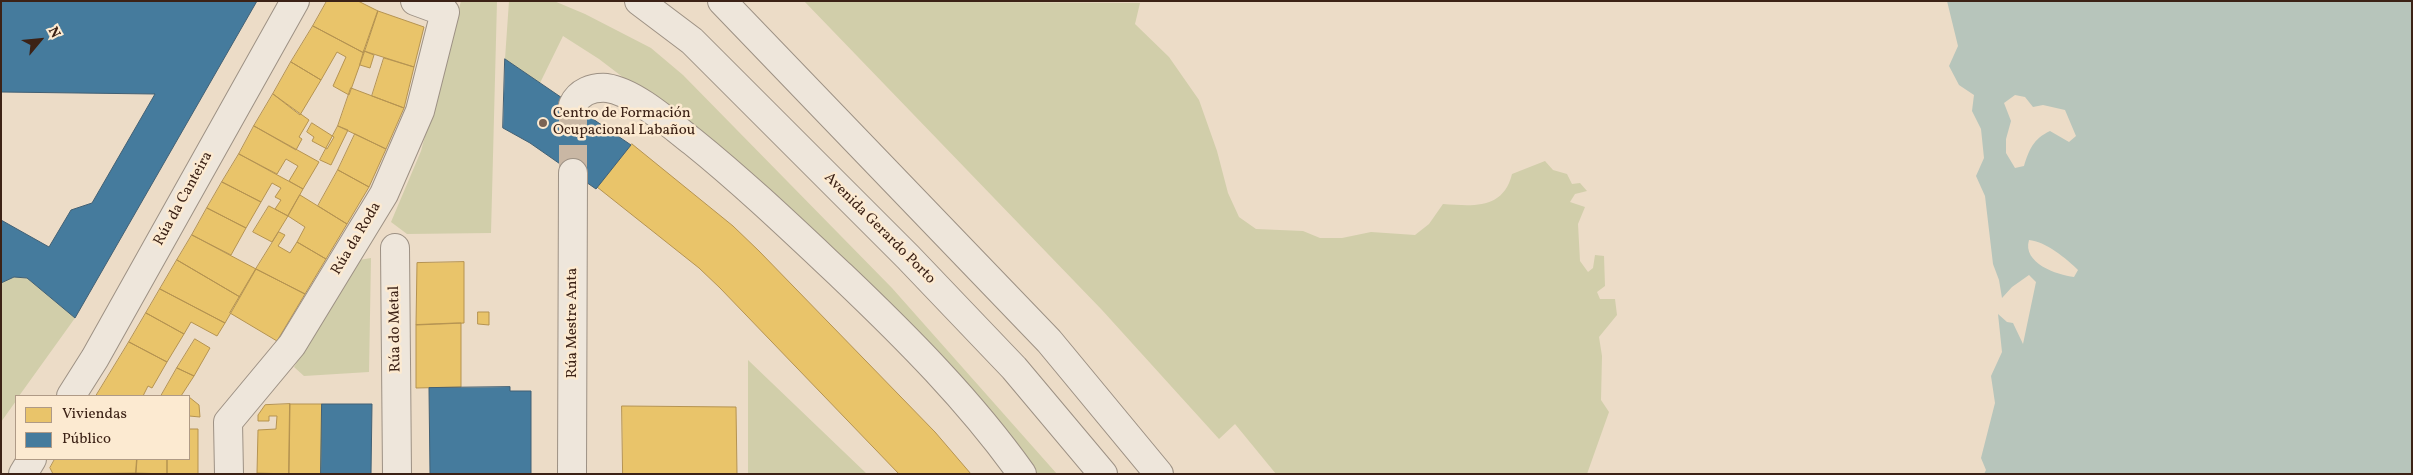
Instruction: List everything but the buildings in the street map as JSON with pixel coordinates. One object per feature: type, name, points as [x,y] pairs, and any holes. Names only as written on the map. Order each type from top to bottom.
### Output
[{"type":"street","name":"Rúa da Canteira","points":[[72,395],[95,358],[295,1]]},
{"type":"street","name":"Rúa da Roda","points":[[229,474],[228,422],[292,345],[384,194],[420,111],[445,12],[415,1]]},
{"type":"street","name":"Avenida Gerardo Porto","points":[[639,1],[692,41],[908,257],[1014,368],[1103,474]]},
{"type":"street","points":[[722,1],[1049,341],[1158,474]]},
{"type":"street","points":[[573,105],[577,97],[595,88],[608,88],[632,98],[672,126],[740,180],[876,309],[934,369],[994,434],[1022,474]]},
{"type":"street","name":"Rúa Mestre Anta","points":[[572,474],[573,173]]},
{"type":"street","name":"Rúa do Metal","points":[[395,248],[397,474]]},
{"type":"street","points":[[23,474],[31,460]]},
{"type":"shaded area","points":[[461,1],[497,1],[491,233],[407,234],[391,222],[421,151]]},
{"type":"shaded area","points":[[509,1],[554,1],[585,14],[651,48],[683,75],[892,288],[1057,474],[1034,474],[658,104],[599,59],[563,36],[540,83],[505,59]]},
{"type":"shaded area","points":[[804,1],[1140,3],[1135,24],[1169,57],[1199,100],[1217,151],[1228,193],[1239,217],[1256,229],[1303,231],[1320,238],[1342,238],[1371,232],[1415,235],[1429,224],[1443,204],[1476,205],[1494,200],[1508,186],[1512,174],[1545,161],[1553,170],[1567,174],[1572,184],[1580,183],[1587,191],[1575,194],[1570,202],[1585,207],[1578,224],[1580,261],[1588,272],[1593,268],[1595,255],[1604,256],[1605,286],[1597,292],[1600,299],[1615,299],[1617,315],[1599,337],[1602,356],[1601,400],[1609,412],[1587,474],[1276,474],[1235,424],[1219,439],[1102,310]]},
{"type":"shaded area","points":[[1947,1],[2412,1],[2412,474],[1984,474],[1986,470],[1981,458],[1995,403],[1991,376],[2002,352],[1998,314],[2007,322],[2013,323],[2023,344],[2036,282],[2029,275],[2012,287],[2002,298],[1999,280],[1993,264],[1985,196],[1976,176],[1984,158],[1981,129],[1972,111],[1974,95],[1959,85],[1949,66],[1958,46]],"holes":[[[2015,95],[2025,97],[2033,107],[2043,105],[2065,110],[2076,136],[2069,142],[2050,131],[2044,134],[2036,141],[2024,166],[2015,168],[2006,153],[2006,139],[2011,121],[2004,103]],[[2029,240],[2049,247],[2068,261],[2078,270],[2074,277],[2059,274],[2042,266],[2031,255],[2028,248]]]},
{"type":"shaded area","points":[[371,258],[369,372],[304,376],[294,367],[359,260]]},
{"type":"shaded area","points":[[14,277],[27,278],[75,318],[20,395],[15,395],[15,402],[1,422],[1,283]]},
{"type":"shaded area","points":[[748,360],[867,474],[748,474]]},
{"type":"tunnel","points":[[573,105],[573,173]]},
{"type":"place","name":"Centro de Formación Ocupacional Labañou","points":[[543,123]]}]
